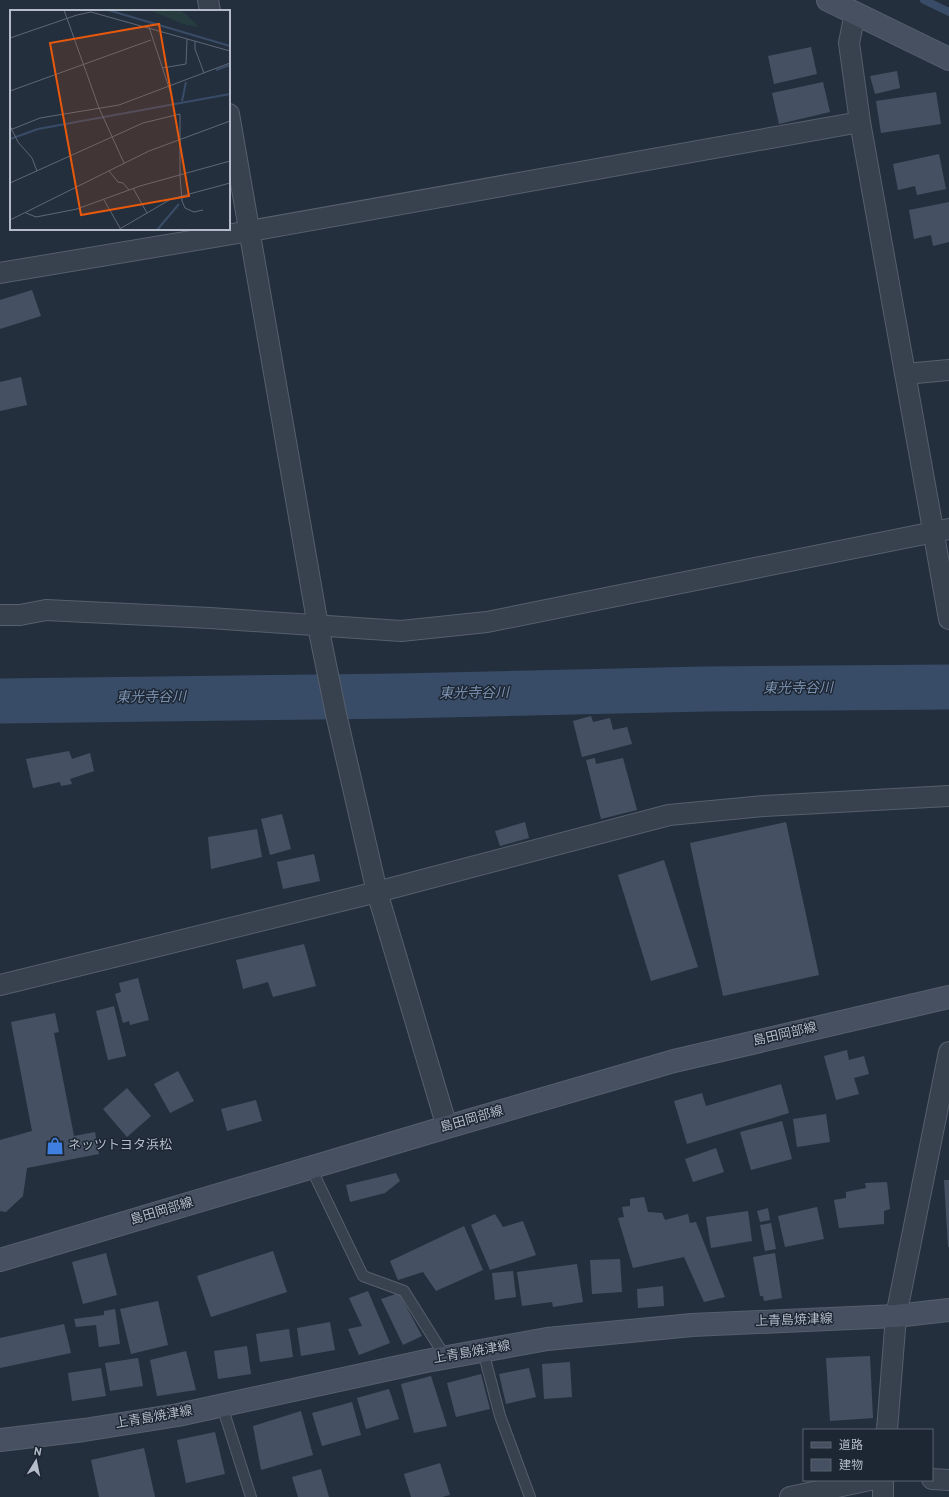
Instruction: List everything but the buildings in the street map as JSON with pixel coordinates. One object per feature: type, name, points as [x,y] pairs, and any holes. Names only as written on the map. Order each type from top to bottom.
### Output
[{"type":"main road","points":[[828,0],[949,59]]},
{"type":"main road","name":"島田岡部線","points":[[0,1260],[674,1061],[949,998]]},
{"type":"main road","name":"上青島焼津線","points":[[0,1440],[84,1430],[162,1418],[446,1358],[547,1339],[692,1325],[896,1316],[949,1310]]},
{"type":"street","points":[[208,0],[210,10]]},
{"type":"street","points":[[855,13],[849,43],[860,122],[905,374],[941,530],[949,619]]},
{"type":"street","points":[[230,120],[318,626],[336,714],[378,892],[447,1127]]},
{"type":"street","points":[[0,274],[860,122]]},
{"type":"street","points":[[905,374],[949,370]]},
{"type":"street","points":[[0,616],[20,615],[46,610],[210,618],[401,631],[487,622],[941,530]]},
{"type":"street","points":[[0,985],[378,892],[669,815],[764,806],[949,796]]},
{"type":"street","points":[[887,1429],[896,1316],[949,1052]]},
{"type":"street","points":[[933,1479],[949,1480]]},
{"type":"street","points":[[790,1497],[865,1481]]},
{"type":"street","points":[[883,1481],[883,1497]]},
{"type":"lane","points":[[310,1168],[363,1276],[404,1291],[446,1358]]},
{"type":"lane","points":[[483,1351],[500,1416],[530,1497]]},
{"type":"lane","points":[[222,1406],[251,1497]]},
{"type":"waterway","points":[[924,0],[949,12]]},
{"type":"waterway","name":"東光寺谷川","points":[[0,701],[399,696],[705,689],[949,687]]},
{"type":"place","name":"ネッツトヨタ浜松","points":[[55,1146]]}]
